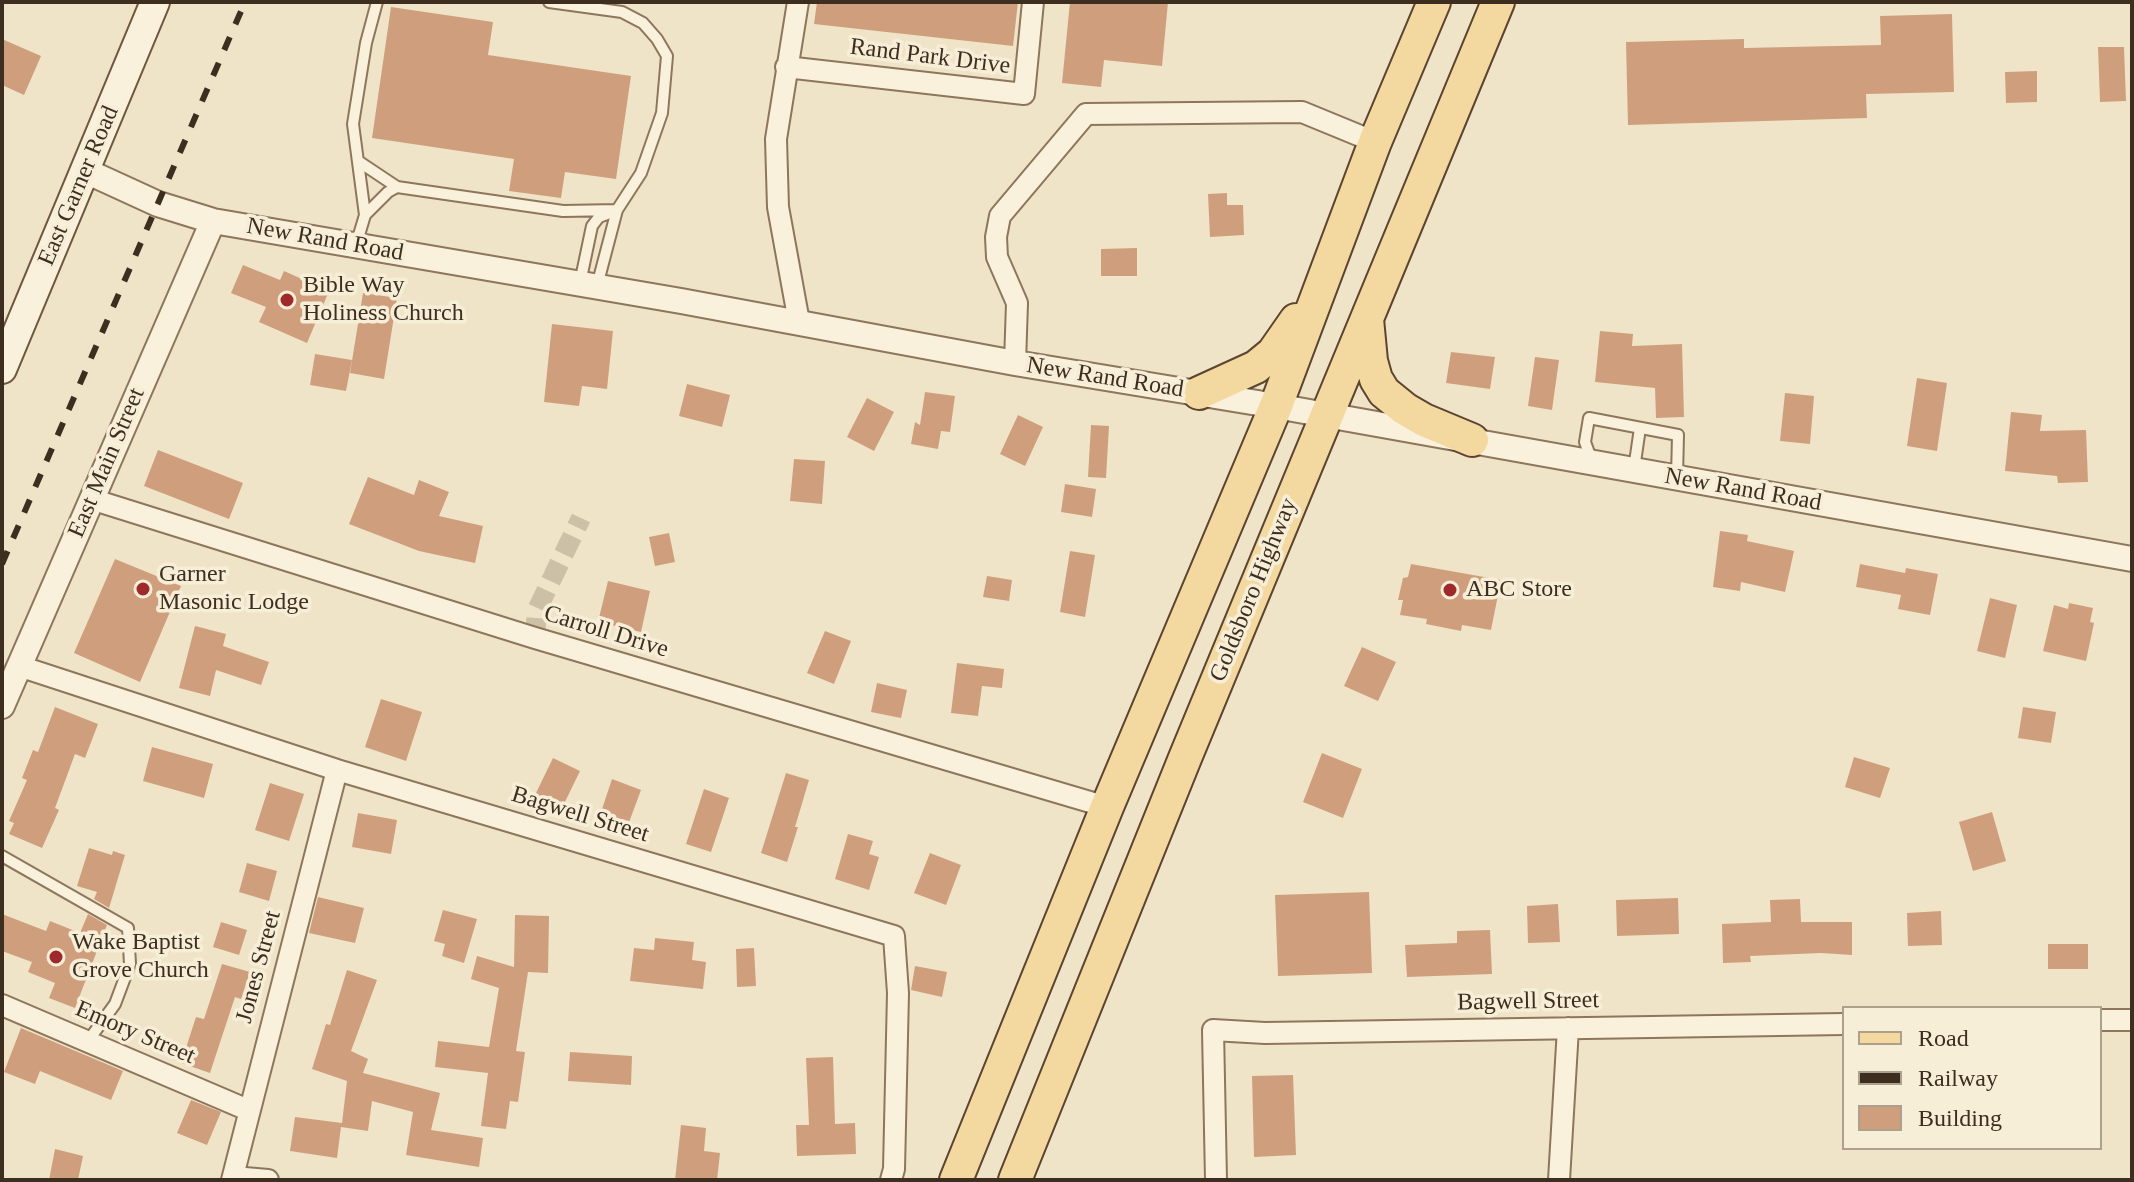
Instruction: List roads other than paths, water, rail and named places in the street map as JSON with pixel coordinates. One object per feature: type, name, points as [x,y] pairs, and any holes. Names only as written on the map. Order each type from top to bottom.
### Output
[{"type":"main road","name":"East Garner Road","points":[[2,369],[155,2]]},
{"type":"main road","name":"Goldsboro Highway","points":[[956,1180],[1107,807],[1276,406],[1375,142],[1434,2]]},
{"type":"main road","name":"Goldsboro Highway","points":[[1015,1180],[1498,2]]},
{"type":"main road","points":[[1199,393],[1245,374],[1273,353],[1323,281]]},
{"type":"main road","points":[[1366,318],[1371,361],[1384,392],[1414,415],[1472,440]]},
{"type":"street","points":[[798,2],[776,139],[778,207],[799,322]]},
{"type":"street","name":"Rand Park Drive","points":[[786,67],[1024,94],[1033,2]]},
{"type":"street","points":[[1015,363],[1017,303],[997,257],[996,237],[1000,216],[1086,114],[1302,112],[1375,142]]},
{"type":"street","name":"New Rand Road","points":[[86,171],[158,204],[213,221],[799,322],[1015,363],[1472,440],[2132,559]]},
{"type":"street","name":"East Main Street","points":[[2,706],[213,221]]},
{"type":"street","name":"Carroll Drive","points":[[91,499],[535,638],[1107,807]]},
{"type":"street","name":"Bagwell Street","points":[[19,666],[337,770],[894,936],[898,993],[894,1169],[891,1180]]},
{"type":"street","name":"Jones Street","points":[[233,1178],[337,770]]},
{"type":"street","name":"Emory Street","points":[[2,1005],[248,1110]]},
{"type":"street","points":[[2102,1020],[2132,1020]]},
{"type":"street","name":"Bagwell Street","points":[[1216,1180],[1213,1030],[1265,1033],[1842,1024]]},
{"type":"street","points":[[1559,1180],[1568,1028]]},
{"type":"street","points":[[233,1178],[268,1180]]},
{"type":"lane","points":[[356,245],[365,215],[353,124],[366,43],[377,2]]},
{"type":"lane","points":[[549,2],[622,12],[643,23],[667,56],[662,113],[641,173],[617,210],[588,285]]},
{"type":"lane","points":[[358,161],[397,187],[563,211],[617,210]]},
{"type":"lane","points":[[365,215],[397,187]]},
{"type":"lane","points":[[588,285],[592,226],[599,217],[617,210]]},
{"type":"lane","points":[[1587,462],[1589,453],[1585,442],[1589,418],[1678,435],[1677,478]]},
{"type":"lane","points":[[1634,471],[1640,428]]},
{"type":"lane","points":[[2,856],[128,928],[130,964],[115,1004],[88,1041]]},
{"type":"tunnel","points":[[535,638],[537,610],[581,518]]},
{"type":"railway","points":[[2,564],[245,2]]},
{"type":"place","name":"Bible Way Holiness Church","points":[[287,300]]},
{"type":"place","name":"Garner Masonic Lodge","points":[[143,589]]},
{"type":"place","name":"ABC Store","points":[[1450,590]]},
{"type":"place","name":"Wake Baptist Grove Church","points":[[56,957]]}]
